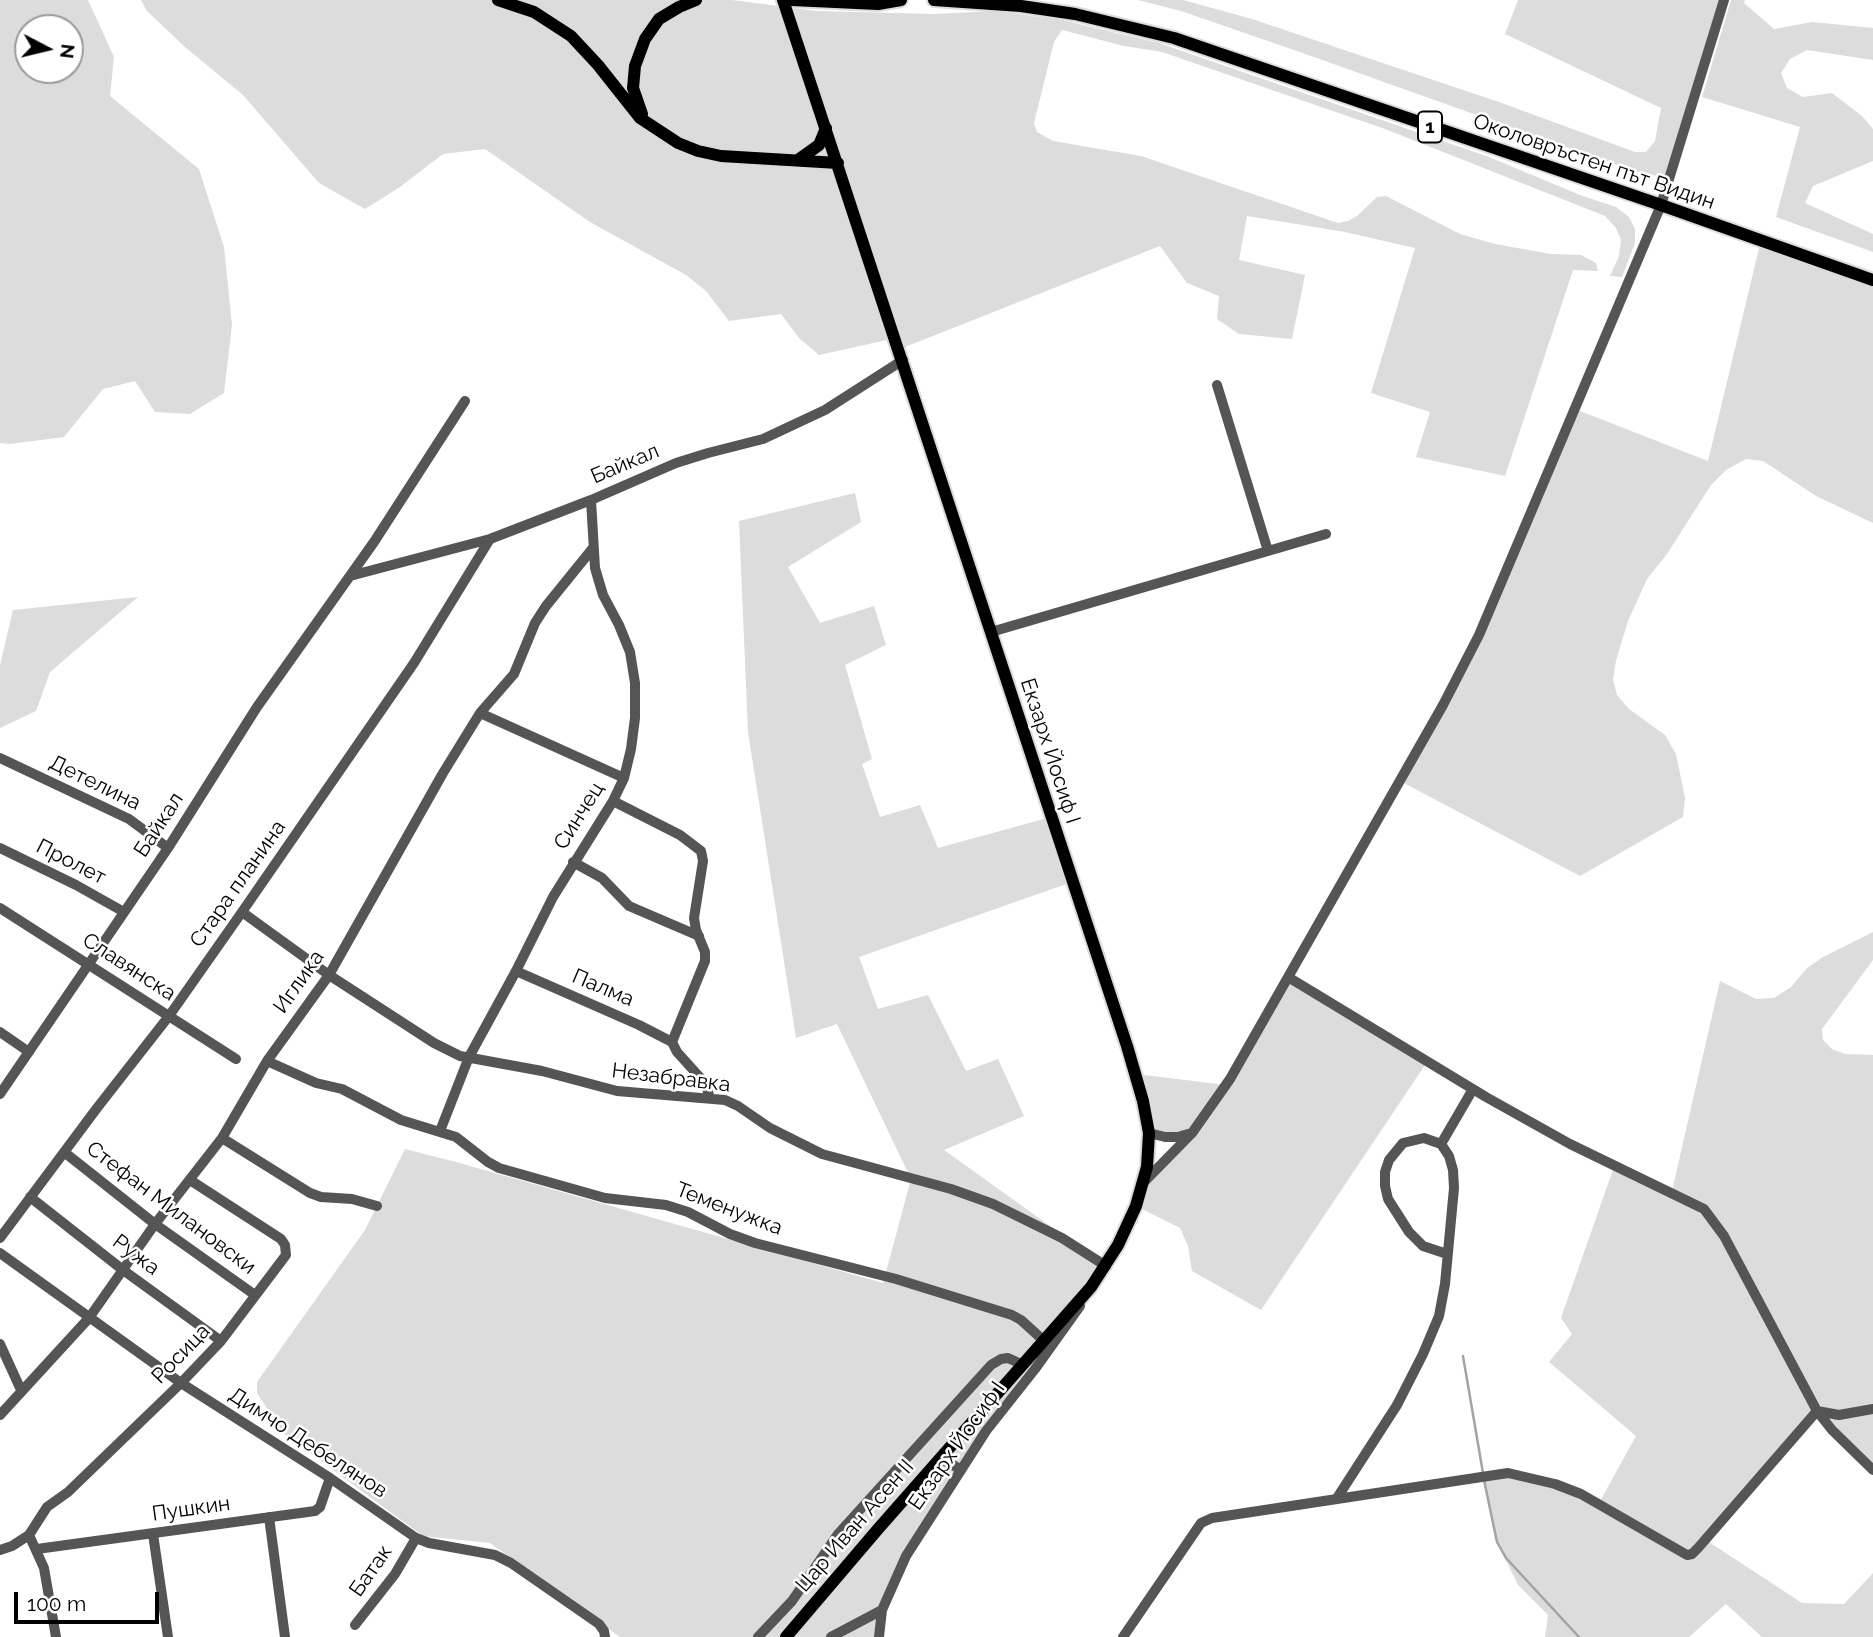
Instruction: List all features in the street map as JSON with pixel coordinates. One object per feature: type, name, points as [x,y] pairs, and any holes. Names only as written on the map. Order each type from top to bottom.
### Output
[{"type":"main road","points":[[498,0],[534,12],[571,36],[640,118],[658,132],[698,151],[721,156],[838,163]]},
{"type":"main road","points":[[658,132],[647,123],[638,108],[633,88],[635,66],[645,39],[659,19],[679,6],[696,0]]},
{"type":"main road","name":"Екзарх Йосиф I","points":[[783,0],[1130,1055],[1149,1133],[1148,1159],[1143,1183],[1128,1225],[1107,1266],[1040,1343]]},
{"type":"main road","points":[[792,0],[878,4],[901,0]]},
{"type":"main road","name":"Околовръстен път Видин","points":[[934,0],[975,1],[1075,14],[1174,38],[1873,280]]},
{"type":"main road","points":[[798,160],[819,145],[826,127]]},
{"type":"main road","name":"Цар Иван Асен II","points":[[786,1637],[1040,1343]]},
{"type":"street","points":[[1143,1183],[1192,1133],[1230,1079],[1443,705],[1479,635],[1661,205],[1724,0]]},
{"type":"street","name":"Байкал","points":[[350,576],[490,539],[591,500],[676,463],[764,439],[825,410],[903,360]]},
{"type":"street","points":[[1217,385],[1268,551]]},
{"type":"street","name":"Байкал","points":[[0,1094],[168,848],[257,707],[350,576],[465,401]]},
{"type":"street","name":"Синчец","points":[[440,1130],[469,1057],[553,897],[613,801],[624,778],[635,718],[635,683],[630,652],[603,595],[595,568],[591,500]]},
{"type":"street","points":[[992,632],[1326,534]]},
{"type":"street","name":"Стара планина","points":[[0,1238],[169,1016],[243,912],[414,663],[490,539]]},
{"type":"street","name":"Иглика","points":[[0,1415],[89,1318],[155,1224],[222,1138],[267,1060],[329,975],[480,713],[514,674],[535,623],[593,548]]},
{"type":"street","points":[[480,713],[624,778]]},
{"type":"street","name":"Детелина","points":[[0,758],[130,819],[168,848]]},
{"type":"street","points":[[613,801],[680,835],[701,851],[703,861],[694,918],[705,952],[705,961],[672,1042],[677,1052],[705,1083],[710,1098]]},
{"type":"street","name":"Пролет","points":[[0,848],[124,912]]},
{"type":"street","points":[[573,862],[602,878],[629,906],[699,936]]},
{"type":"street","name":"Славянска","points":[[0,908],[90,963],[236,1059]]},
{"type":"street","name":"Незабравка","points":[[243,912],[329,975],[450,1051],[639,1095],[725,1100],[738,1105],[770,1128],[822,1154],[950,1189],[993,1204],[1062,1238],[1107,1266]]},
{"type":"street","name":"Палма","points":[[516,971],[672,1042]]},
{"type":"street","points":[[1288,978],[1570,1143],[1704,1209],[1724,1236],[1818,1411],[1832,1430],[1873,1470]]},
{"type":"street","points":[[0,1032],[29,1052]]},
{"type":"street","points":[[267,1060],[316,1083],[342,1089],[401,1120],[440,1130]]},
{"type":"street","points":[[1441,1144],[1474,1089]]},
{"type":"street","name":"Теменужка","points":[[440,1130],[456,1137],[499,1168],[605,1198],[666,1205],[688,1212],[730,1234],[755,1243],[896,1279],[1012,1315],[1021,1320],[1040,1343]]},
{"type":"street","points":[[1149,1133],[1178,1137],[1192,1133]]},
{"type":"street","points":[[222,1138],[310,1193],[321,1197],[359,1200],[377,1206]]},
{"type":"street","points":[[1337,1498],[1397,1405],[1423,1354],[1439,1316],[1445,1284],[1454,1188],[1449,1156],[1441,1144],[1424,1138],[1403,1143],[1389,1160],[1385,1172],[1388,1199],[1409,1232],[1423,1246],[1447,1254]]},
{"type":"street","name":"Стефан Милановски","points":[[64,1152],[155,1224],[254,1295]]},
{"type":"street","name":"Росица","points":[[0,1550],[29,1535],[47,1507],[68,1492],[181,1383],[221,1341],[286,1255],[285,1245],[281,1240],[190,1180]]},
{"type":"street","name":"Ружа","points":[[30,1197],[122,1270],[221,1341]]},
{"type":"street","name":"Димчо Дебелянов","points":[[0,1253],[181,1383],[330,1478],[416,1538],[429,1543],[495,1555],[511,1563],[599,1624],[605,1637]]},
{"type":"street","name":"Екзарх Йосиф I","points":[[879,1637],[882,1610],[905,1556],[986,1431],[1070,1322],[1091,1287]]},
{"type":"street","points":[[0,1344],[21,1390]]},
{"type":"street","points":[[758,1637],[792,1601],[838,1534],[990,1365],[1008,1358],[1021,1364]]},
{"type":"street","points":[[1818,1411],[1839,1415],[1873,1409]]},
{"type":"street","points":[[1124,1637],[1200,1523],[1212,1518],[1494,1474],[1523,1475],[1581,1494],[1687,1556],[1698,1548],[1818,1411]]},
{"type":"street","points":[[940,1458],[960,1469]]},
{"type":"street","name":"Пушкин","points":[[37,1549],[315,1511],[320,1507],[330,1478]]},
{"type":"street","points":[[269,1517],[285,1637]]},
{"type":"street","points":[[153,1534],[167,1637]]},
{"type":"street","points":[[29,1535],[44,1568],[56,1637]]},
{"type":"street","name":"Батак","points":[[355,1625],[395,1574],[416,1538]]},
{"type":"street","points":[[831,1637],[882,1610]]},
{"type":"shaded area","points":[[0,0],[88,0],[114,57],[110,96],[199,169],[224,247],[232,325],[224,393],[190,414],[155,412],[135,381],[103,389],[64,437],[0,443]]},
{"type":"shaded area","points":[[141,0],[732,0],[817,11],[934,14],[994,11],[1062,20],[1159,43],[1489,157],[1616,207],[1629,217],[1635,229],[1635,243],[1622,277],[1610,276],[1619,256],[1621,240],[1616,228],[1605,216],[1385,129],[1162,52],[1124,46],[1062,30],[1054,42],[1034,123],[1037,132],[1053,141],[1141,156],[1338,223],[1357,216],[1377,197],[1386,196],[1460,234],[1495,244],[1551,254],[1581,255],[1596,263],[1598,271],[1573,270],[1505,476],[1416,457],[1430,412],[1371,393],[1415,248],[1345,232],[1247,216],[1239,260],[1305,275],[1292,339],[1239,334],[1217,319],[1219,296],[1187,283],[1160,246],[900,349],[896,338],[819,355],[799,338],[781,314],[729,321],[706,291],[686,275],[590,222],[485,149],[443,154],[400,187],[365,209],[319,183],[243,95],[185,47],[147,11]]},
{"type":"shaded area","points":[[1138,0],[1183,0],[1252,19],[1499,102],[1635,152],[1646,152],[1655,141],[1661,108],[1505,34],[1518,0],[1724,0],[1670,179],[1631,170],[1181,11]]},
{"type":"shaded area","points":[[1731,0],[1745,0],[1744,3],[1774,29],[1812,22],[1873,28],[1873,60],[1807,50],[1790,59],[1781,73],[1787,88],[1803,97],[1832,93],[1862,116],[1873,129],[1873,161],[1813,186],[1805,203],[1873,234],[1873,252],[1776,217],[1800,127],[1702,97]]},
{"type":"shaded area","points":[[1761,240],[1873,280],[1873,523],[1816,496],[1763,461],[1746,459],[1726,470],[1711,485],[1667,554],[1647,579],[1628,621],[1613,679],[1617,695],[1629,709],[1665,735],[1676,754],[1685,798],[1683,817],[1580,876],[1400,781],[1443,705],[1575,409],[1708,461]]},
{"type":"shaded area","points":[[855,493],[861,522],[788,567],[820,623],[874,606],[886,645],[845,665],[872,759],[862,764],[880,817],[920,805],[938,848],[1051,817],[1072,882],[859,957],[878,1009],[928,995],[966,1071],[998,1059],[1024,1116],[944,1150],[1106,1266],[986,1431],[893,1584],[879,1637],[620,1637],[490,1543],[423,1536],[283,1433],[257,1393],[257,1382],[365,1230],[405,1149],[883,1283],[911,1179],[837,1024],[796,1038],[748,732],[739,521]]},
{"type":"shaded area","points":[[138,597],[50,672],[36,711],[0,728],[0,665],[13,610]]},
{"type":"shaded area","points":[[1873,932],[1873,960],[1822,1029],[1823,1040],[1832,1049],[1845,1054],[1873,1055],[1873,1470],[1818,1412],[1706,1540],[1802,1603],[1844,1604],[1873,1573],[1873,1637],[1762,1637],[1726,1604],[1689,1637],[1545,1637],[1548,1615],[1518,1585],[1497,1542],[1483,1476],[1508,1473],[1599,1503],[1636,1436],[1549,1362],[1572,1334],[1561,1318],[1615,1164],[1672,1191],[1720,981],[1756,999],[1774,998],[1791,987],[1807,968],[1823,957]]},
{"type":"shaded area","points":[[1288,977],[1427,1062],[1261,1310],[1192,1271],[1188,1246],[1180,1228],[1136,1206],[1143,1183],[1191,1134],[1149,1133],[1136,1074],[1226,1085]]},
{"type":"waterway","points":[[1463,1356],[1483,1473]]},
{"type":"waterway","points":[[1484,1480],[1497,1542],[1506,1558],[1579,1637]]}]
